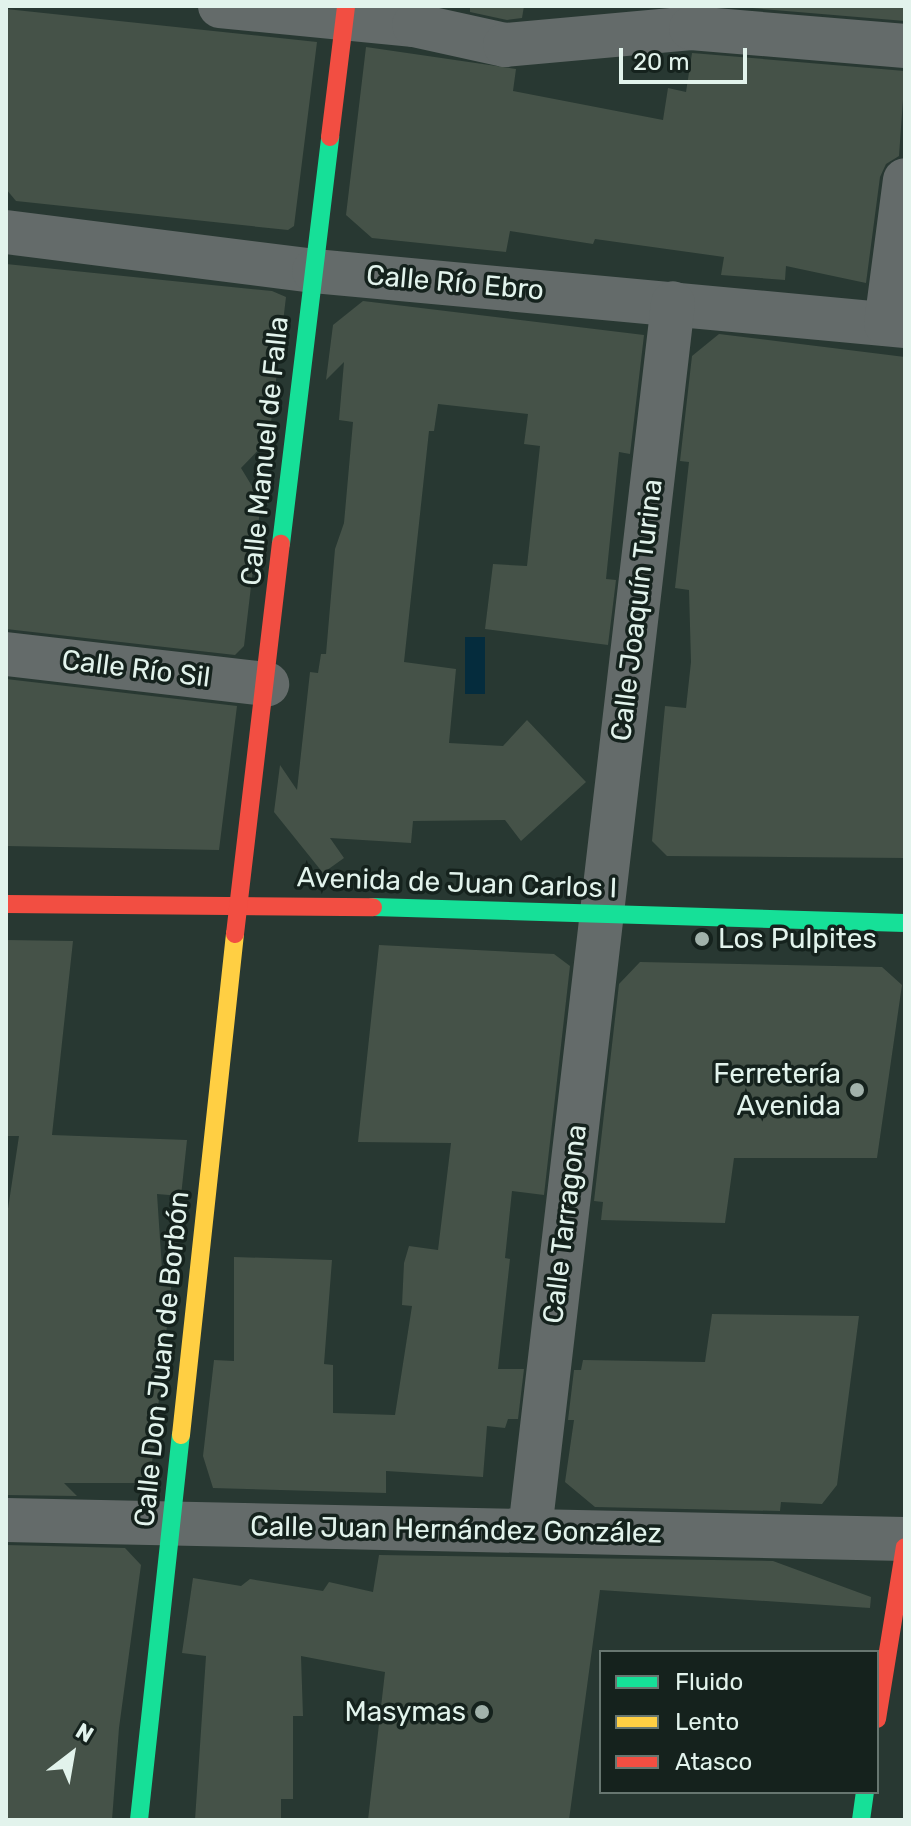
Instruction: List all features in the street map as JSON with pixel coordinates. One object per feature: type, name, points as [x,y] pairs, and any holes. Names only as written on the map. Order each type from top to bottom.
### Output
[{"type":"street","points":[[220,6],[345,11],[505,45],[691,28],[905,46]]},
{"type":"street","name":"Calle Manuel de Falla","points":[[238,903],[267,684],[345,11]]},
{"type":"street","points":[[895,325],[905,180]]},
{"type":"street","name":"Calle Río Ebro","points":[[6,232],[314,271],[895,325]]},
{"type":"street","name":"Calle Joaquín Turina","points":[[601,917],[673,303]]},
{"type":"street","name":"Calle Río Sil","points":[[6,654],[267,684]]},
{"type":"street","name":"Avenida de Juan Carlos I","points":[[6,904],[238,903],[601,917],[905,923]]},
{"type":"street","name":"Calle Don Juan de Borbón","points":[[139,1820],[238,903]]},
{"type":"street","name":"Calle Tarragona","points":[[530,1530],[601,917]]},
{"type":"street","name":"Calle Juan Hernández González","points":[[6,1520],[530,1530],[904,1551]]},
{"type":"street","points":[[879,1707],[904,1551]]},
{"type":"street","points":[[861,1820],[865,1794]]},
{"type":"water","points":[[465,637],[485,637],[485,694],[465,694]]},
{"type":"building","points":[[470,6],[524,6],[522,18],[507,20],[470,12]]},
{"type":"building","points":[[728,6],[905,6],[905,21]]},
{"type":"building","points":[[6,9],[317,42],[294,226],[288,230],[16,201],[6,189]]},
{"type":"building","points":[[366,47],[516,69],[513,91],[663,120],[668,88],[686,92],[692,53],[905,71],[899,156],[886,164],[880,177],[866,283],[786,266],[785,280],[721,275],[724,257],[595,239],[593,244],[510,231],[506,252],[372,238],[346,215]]},
{"type":"building","points":[[6,264],[272,291],[286,297],[269,439],[241,468],[261,501],[244,646],[235,655],[6,629]]},
{"type":"building","points":[[363,301],[644,335],[630,454],[619,452],[606,579],[616,580],[608,645],[485,629],[493,564],[527,566],[540,446],[524,444],[528,414],[438,404],[434,431],[429,431],[404,662],[456,669],[449,743],[503,746],[527,720],[586,782],[521,841],[505,820],[413,821],[411,843],[330,838],[344,858],[323,873],[274,812],[280,765],[297,790],[310,672],[318,673],[321,654],[326,654],[335,549],[344,523],[353,422],[339,420],[344,362],[326,380],[333,325]]},
{"type":"building","points":[[719,334],[905,357],[905,858],[667,856],[652,841],[665,706],[686,708],[691,662],[689,590],[675,588],[689,462],[680,461],[692,356]]},
{"type":"building","points":[[6,679],[237,706],[219,850],[6,846]]},
{"type":"building","points":[[6,940],[73,941],[52,1135],[187,1140],[181,1196],[157,1194],[162,1269],[173,1270],[151,1472],[141,1483],[64,1483],[77,1496],[6,1495],[6,1222],[19,1136],[6,1136]]},
{"type":"building","points":[[379,945],[554,954],[570,966],[544,1195],[512,1191],[505,1258],[510,1259],[498,1369],[524,1369],[518,1419],[508,1419],[505,1428],[487,1426],[483,1477],[386,1471],[386,1493],[213,1488],[203,1456],[214,1360],[234,1361],[234,1257],[332,1260],[324,1364],[333,1365],[333,1413],[395,1415],[412,1306],[402,1305],[404,1263],[409,1246],[438,1250],[451,1143],[358,1142]]},
{"type":"building","points":[[640,962],[882,967],[902,985],[877,1158],[734,1158],[725,1223],[601,1220],[603,1202],[594,1201],[619,984]]},
{"type":"building","points":[[712,1314],[859,1316],[837,1485],[822,1504],[781,1502],[780,1511],[595,1507],[565,1482],[574,1420],[568,1420],[574,1370],[581,1370],[583,1360],[705,1362]]},
{"type":"building","points":[[6,1545],[125,1548],[141,1565],[119,1728],[112,1820],[6,1820]]},
{"type":"building","points":[[379,1555],[773,1561],[871,1597],[870,1608],[600,1590],[569,1820],[368,1820],[385,1672],[301,1656],[303,1716],[293,1716],[293,1799],[281,1799],[281,1820],[195,1820],[206,1656],[182,1653],[193,1578],[241,1586],[250,1579],[323,1591],[329,1582],[373,1592]]},
{"type":"traffic: fast","points":[[281,544],[330,137]]},
{"type":"traffic: fast","points":[[373,907],[905,923]]},
{"type":"traffic: fast","points":[[139,1820],[181,1435]]},
{"type":"traffic: fast","points":[[861,1820],[865,1794]]},
{"type":"traffic: slow","points":[[181,1435],[235,934]]},
{"type":"traffic: jam","points":[[330,137],[346,6]]},
{"type":"traffic: jam","points":[[235,934],[281,544]]},
{"type":"traffic: jam","points":[[6,904],[373,907]]},
{"type":"traffic: jam","points":[[879,1707],[905,1547]]},
{"type":"place","name":"Los Pulpites","points":[[702,939]]},
{"type":"place","name":"Ferretería Avenida","points":[[857,1090]]},
{"type":"place","name":"Masymas","points":[[482,1712]]}]
